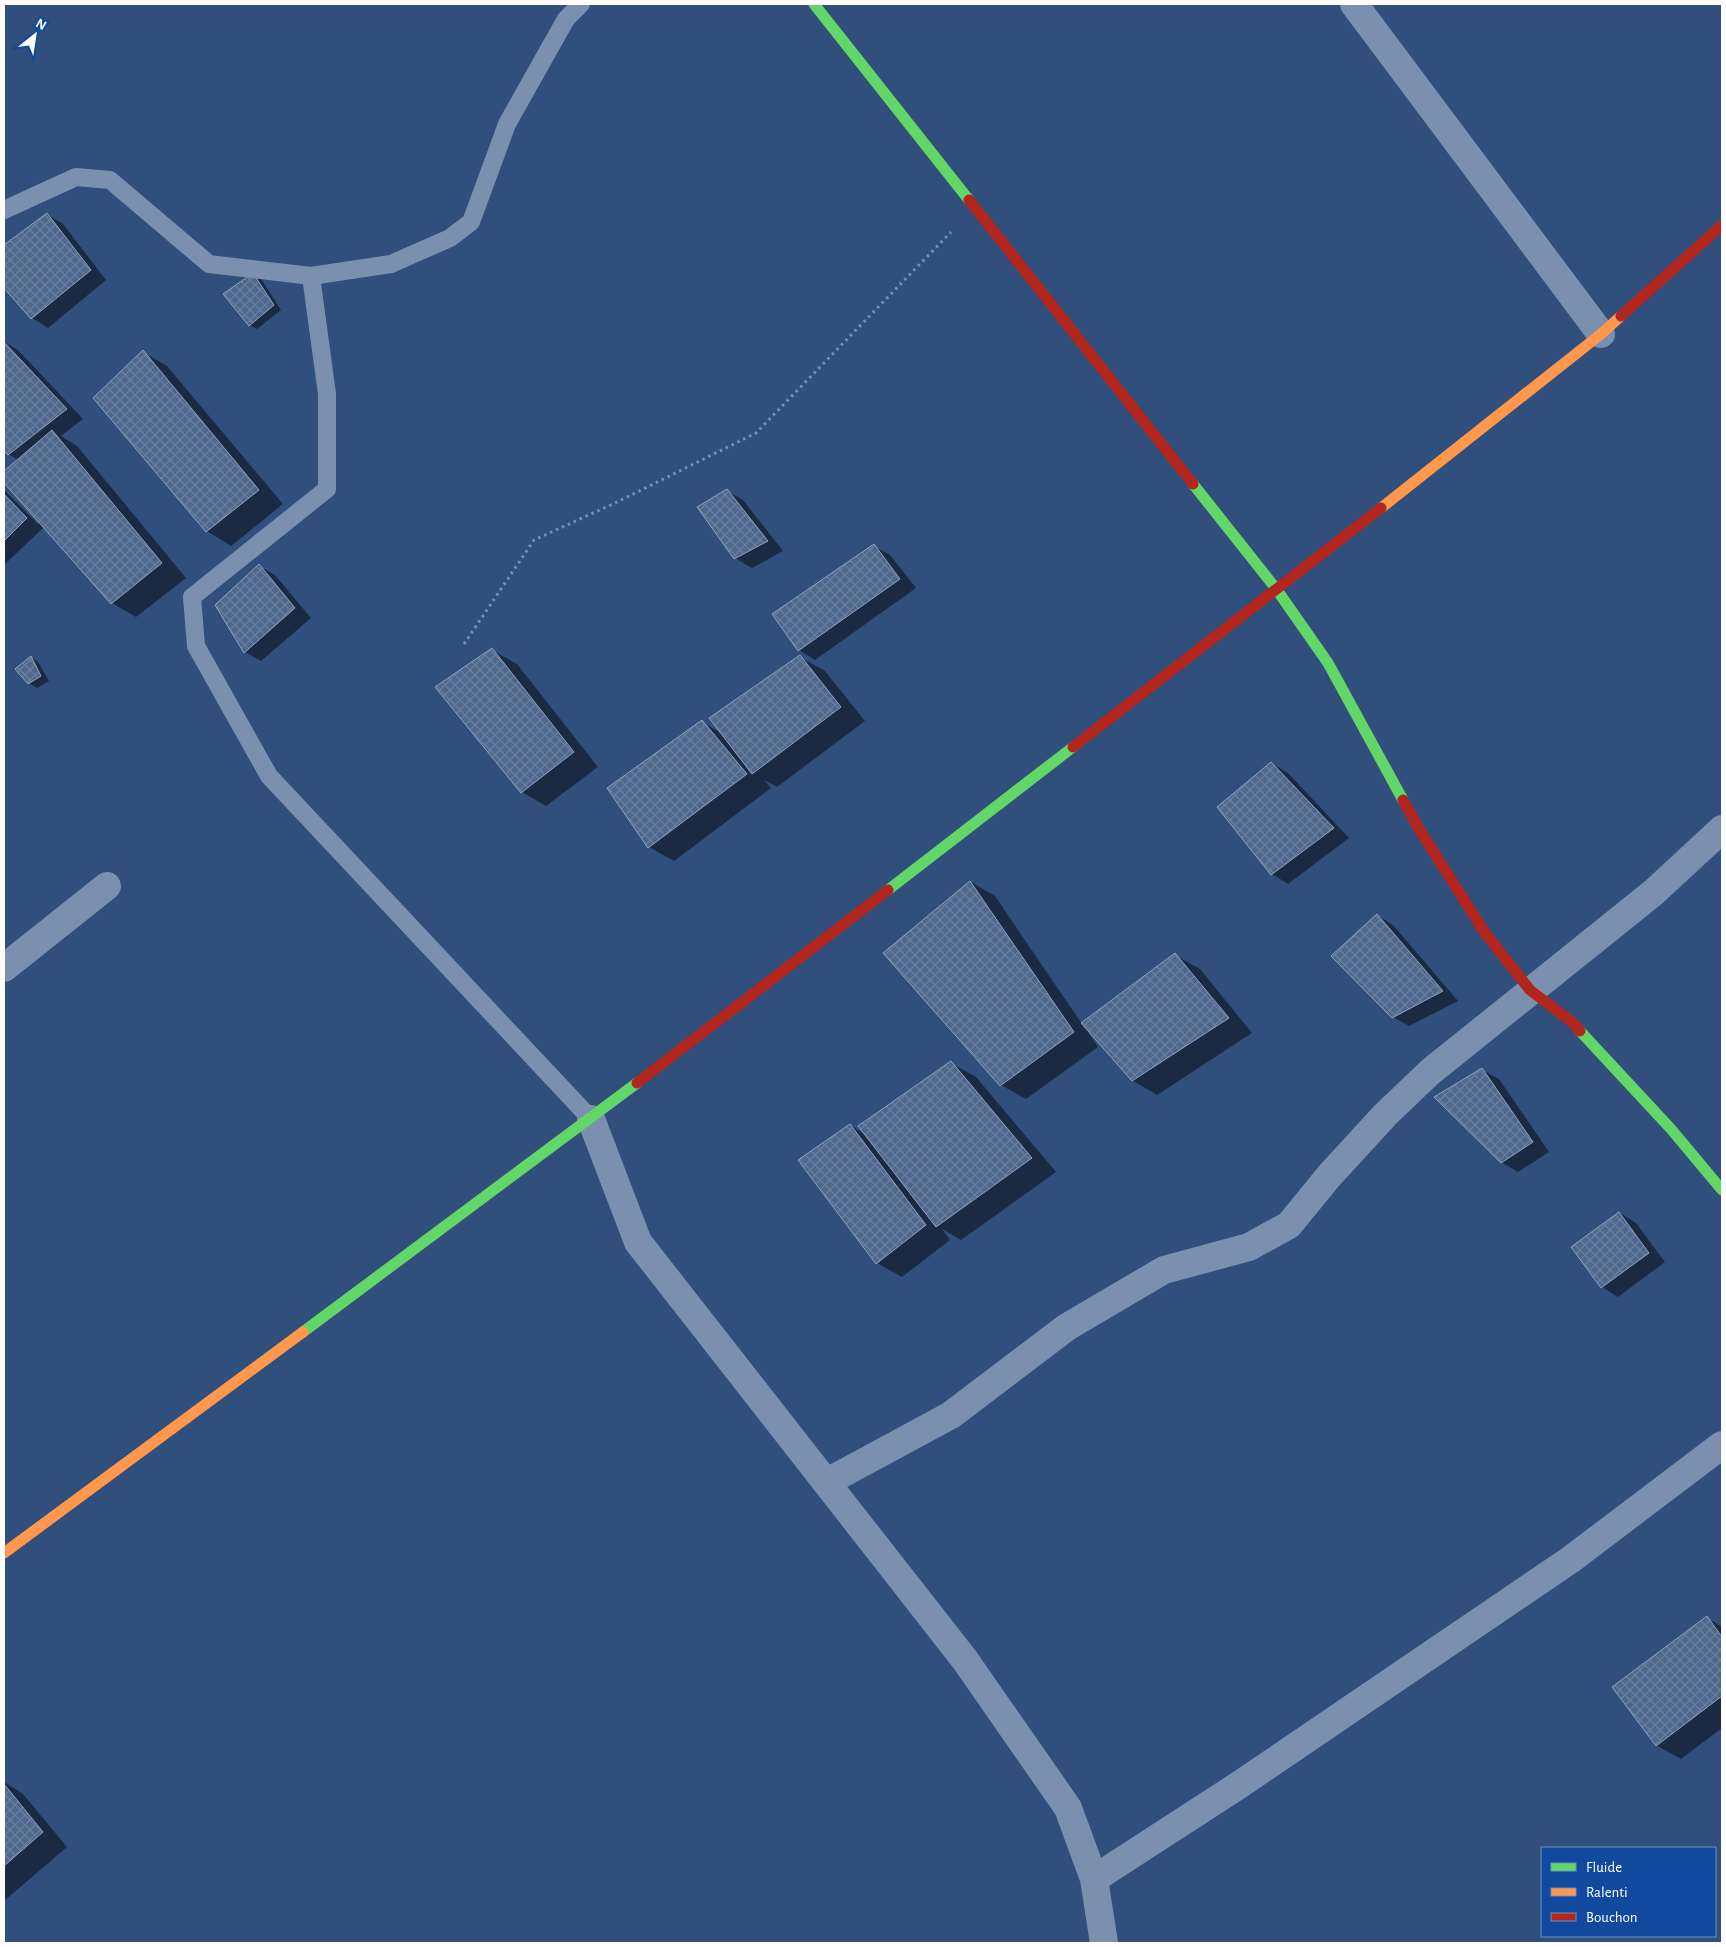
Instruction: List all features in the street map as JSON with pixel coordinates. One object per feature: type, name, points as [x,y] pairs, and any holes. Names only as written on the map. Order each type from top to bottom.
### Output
[{"type":"street","points":[[814,4],[1277,590],[1328,662],[1419,829],[1485,933],[1530,990],[1572,1022],[1671,1129],[1722,1190]]},
{"type":"street","points":[[1354,4],[1601,334]]},
{"type":"street","points":[[4,1553],[591,1119],[1277,590],[1601,334],[1722,225]]},
{"type":"street","points":[[827,1482],[951,1415],[1067,1327],[1164,1270],[1249,1247],[1289,1225],[1329,1176],[1384,1115],[1430,1072],[1654,892],[1722,829]]},
{"type":"street","points":[[4,968],[106,886]]},
{"type":"street","points":[[591,1119],[638,1242],[965,1660],[1068,1808],[1094,1879],[1104,1943]]},
{"type":"street","points":[[1094,1879],[1239,1785],[1570,1560],[1722,1445]]},
{"type":"lane","points":[[4,210],[76,177],[110,180],[209,264],[311,276],[392,264],[450,238],[471,222],[507,124],[566,19],[581,4]]},
{"type":"lane","points":[[311,276],[327,394],[327,489],[192,597],[196,646],[269,776],[591,1119]]},
{"type":"path","points":[[464,644],[534,540],[615,503],[756,433],[974,208]]},
{"type":"building","points":[[47,213],[91,270],[31,319],[4,288],[4,245]]},
{"type":"building","points":[[253,273],[274,305],[249,326],[223,294]]},
{"type":"building","points":[[4,342],[67,409],[8,455],[4,451]]},
{"type":"building","points":[[143,350],[259,490],[206,532],[93,398]]},
{"type":"building","points":[[52,430],[162,563],[111,604],[4,483],[4,471]]},
{"type":"building","points":[[727,489],[768,541],[734,559],[697,507]]},
{"type":"building","points":[[4,494],[27,518],[4,541]]},
{"type":"building","points":[[874,544],[900,579],[798,651],[772,614]]},
{"type":"building","points":[[259,564],[295,608],[244,653],[215,605]]},
{"type":"building","points":[[492,648],[574,752],[521,793],[435,687]]},
{"type":"building","points":[[800,655],[841,707],[752,774],[709,718]]},
{"type":"building","points":[[31,656],[41,676],[28,684],[15,669]]},
{"type":"building","points":[[702,720],[747,774],[648,848],[607,788]]},
{"type":"building","points":[[1271,762],[1334,828],[1271,875],[1217,807]]},
{"type":"building","points":[[970,881],[1074,1032],[1000,1086],[883,953]]},
{"type":"building","points":[[1377,914],[1443,991],[1392,1018],[1331,956]]},
{"type":"building","points":[[1175,953],[1229,1018],[1132,1081],[1081,1023]]},
{"type":"building","points":[[951,1061],[1032,1158],[936,1227],[858,1126]]},
{"type":"building","points":[[1482,1068],[1533,1142],[1501,1163],[1434,1097]]},
{"type":"building","points":[[850,1124],[926,1225],[876,1264],[798,1160]]},
{"type":"building","points":[[1619,1212],[1649,1253],[1601,1288],[1571,1247]]},
{"type":"building","points":[[1707,1616],[1722,1637],[1722,1696],[1656,1746],[1612,1687]]},
{"type":"building","points":[[4,1784],[43,1832],[4,1866]]},
{"type":"traffic: fast","points":[[814,4],[969,200]]},
{"type":"traffic: fast","points":[[1193,484],[1277,590],[1328,663],[1403,800]]},
{"type":"traffic: fast","points":[[888,890],[1073,747]]},
{"type":"traffic: fast","points":[[1580,1031],[1671,1129],[1722,1190]]},
{"type":"traffic: fast","points":[[303,1332],[637,1083]]},
{"type":"traffic: slow","points":[[1381,508],[1601,334],[1621,316]]},
{"type":"traffic: slow","points":[[4,1553],[303,1332]]},
{"type":"traffic: jam","points":[[969,200],[1193,484]]},
{"type":"traffic: jam","points":[[1621,316],[1722,225]]},
{"type":"traffic: jam","points":[[1073,747],[1381,508]]},
{"type":"traffic: jam","points":[[1403,800],[1419,829],[1485,933],[1530,990],[1572,1022],[1580,1031]]},
{"type":"traffic: jam","points":[[637,1083],[888,890]]}]
